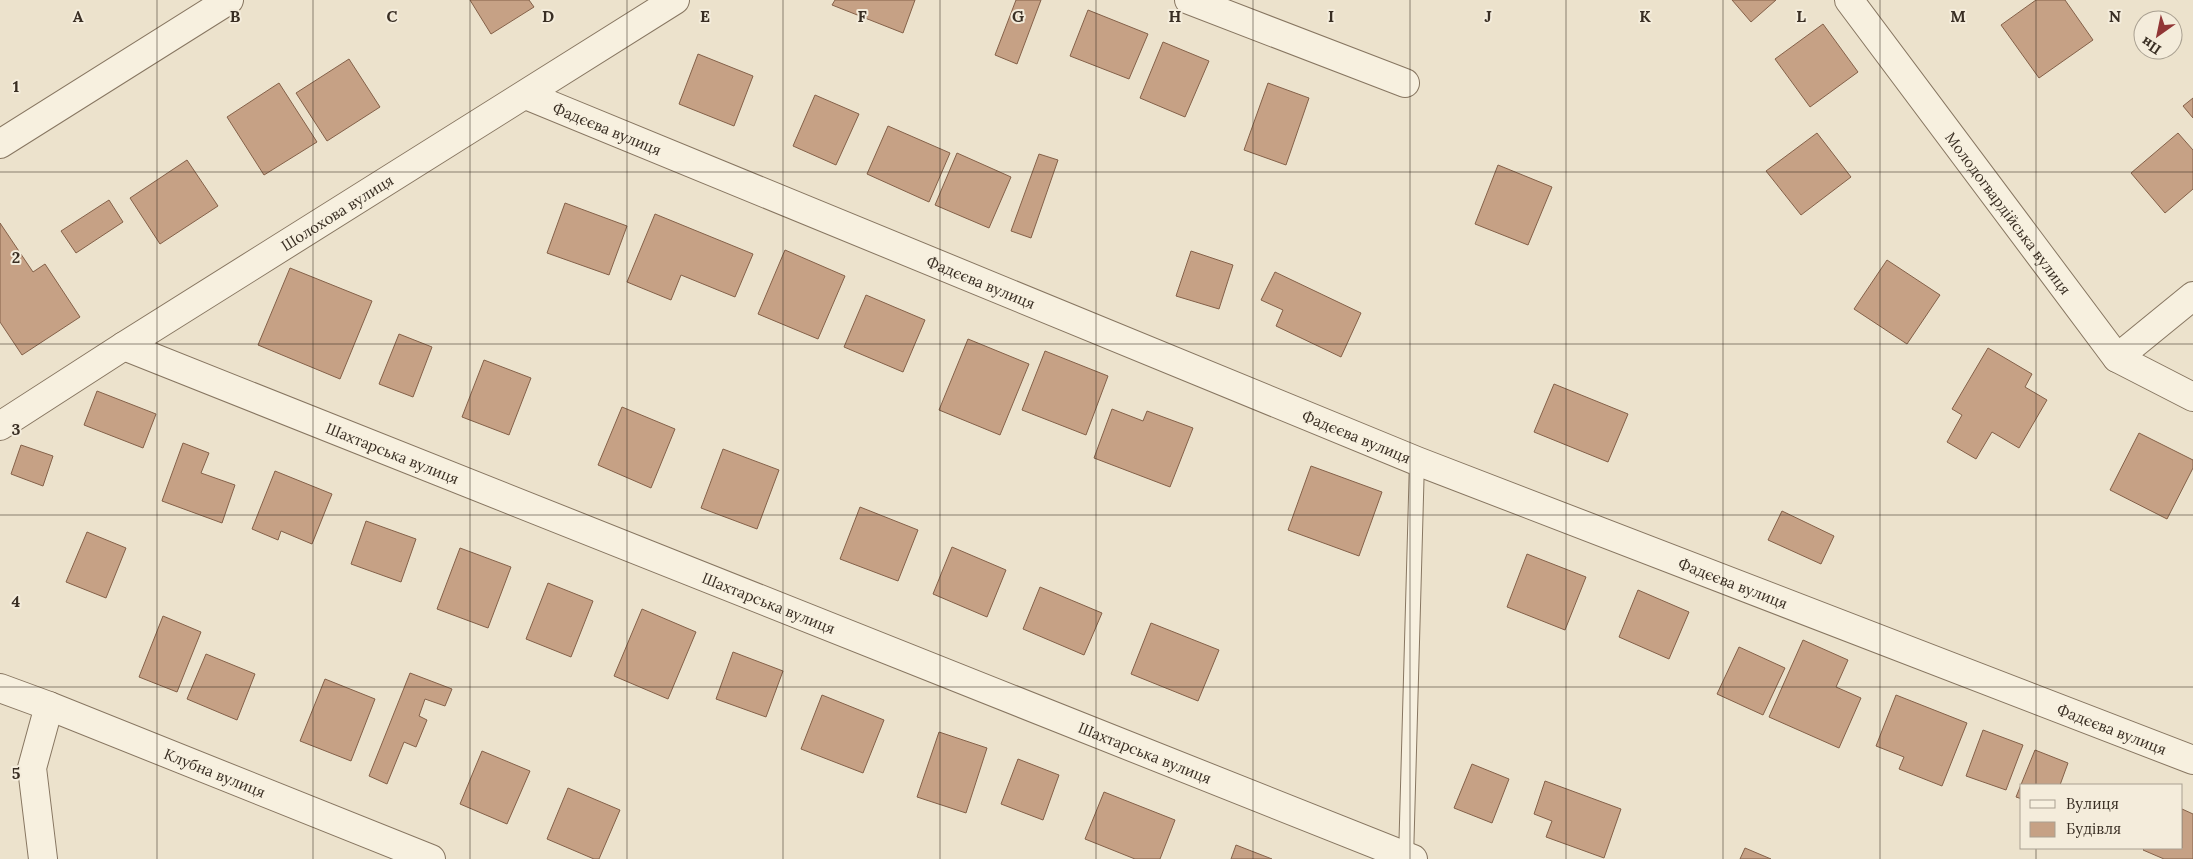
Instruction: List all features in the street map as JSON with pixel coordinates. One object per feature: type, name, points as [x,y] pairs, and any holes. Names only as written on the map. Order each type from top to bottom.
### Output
[{"type":"street","points":[[0,144],[229,0]]},
{"type":"street","name":"Шолохова вулиця","points":[[0,426],[124,346],[526,96],[675,0]]},
{"type":"street","points":[[1189,0],[1405,83]]},
{"type":"street","name":"Молодогвардійська вулиця","points":[[1849,0],[2117,358],[2193,397]]},
{"type":"street","name":"Фадєєва вулиця","points":[[526,96],[1417,460],[2193,760]]},
{"type":"street","points":[[2117,358],[2193,296]]},
{"type":"street","name":"Шахтарська вулиця","points":[[124,346],[1408,858]]},
{"type":"street","name":"Клубна вулиця","points":[[0,688],[431,859]]},
{"type":"street","points":[[43,859],[32,768],[49,706]]},
{"type":"lane","points":[[1408,858],[1417,460]]},
{"type":"building","points":[[470,0],[529,0],[534,7],[491,34]]},
{"type":"building","points":[[835,0],[915,0],[903,33],[832,5]]},
{"type":"building","points":[[1016,0],[1041,0],[1017,64],[995,55]]},
{"type":"building","points":[[1732,0],[1776,0],[1751,22]]},
{"type":"building","points":[[2036,0],[2065,0],[2093,40],[2039,78],[2001,25]]},
{"type":"building","points":[[1088,10],[1148,34],[1129,79],[1070,56]]},
{"type":"building","points":[[1823,24],[1858,72],[1810,107],[1775,59]]},
{"type":"building","points":[[1163,42],[1209,61],[1185,117],[1140,98]]},
{"type":"building","points":[[698,54],[753,76],[734,126],[679,104]]},
{"type":"building","points":[[349,59],[380,107],[327,141],[296,93]]},
{"type":"building","points":[[279,83],[317,142],[264,175],[227,117]]},
{"type":"building","points":[[1268,83],[1309,98],[1286,165],[1244,150]]},
{"type":"building","points":[[815,95],[859,114],[836,165],[793,146]]},
{"type":"building","points":[[2193,98],[2193,118],[2183,106]]},
{"type":"building","points":[[888,126],[950,153],[929,202],[867,174]]},
{"type":"building","points":[[1817,133],[1851,177],[1801,215],[1766,171]]},
{"type":"building","points":[[2178,133],[2193,150],[2193,189],[2165,213],[2131,173]]},
{"type":"building","points":[[957,153],[1011,177],[989,228],[935,205]]},
{"type":"building","points":[[1039,154],[1058,160],[1031,238],[1011,231]]},
{"type":"building","points":[[187,160],[218,206],[160,244],[130,198]]},
{"type":"building","points":[[1498,165],[1552,187],[1528,245],[1475,224]]},
{"type":"building","points":[[109,200],[123,222],[76,253],[61,231]]},
{"type":"building","points":[[565,203],[627,226],[609,275],[547,253]]},
{"type":"building","points":[[655,214],[753,254],[735,297],[681,275],[671,300],[627,282]]},
{"type":"building","points":[[0,223],[33,272],[45,264],[80,317],[22,355],[0,322]]},
{"type":"building","points":[[785,250],[845,276],[818,339],[758,314]]},
{"type":"building","points":[[1191,251],[1233,265],[1219,309],[1176,296]]},
{"type":"building","points":[[1887,260],[1940,295],[1907,344],[1854,309]]},
{"type":"building","points":[[290,268],[372,301],[340,379],[258,345]]},
{"type":"building","points":[[1275,272],[1361,313],[1341,357],[1276,326],[1283,310],[1261,300]]},
{"type":"building","points":[[866,295],[925,320],[903,372],[844,347]]},
{"type":"building","points":[[399,334],[432,347],[413,397],[379,384]]},
{"type":"building","points":[[968,339],[1029,364],[1000,435],[939,410]]},
{"type":"building","points":[[1988,348],[2032,374],[2025,387],[2047,400],[2019,448],[1992,432],[1976,459],[1947,442],[1962,415],[1952,409]]},
{"type":"building","points":[[1045,351],[1108,376],[1086,435],[1022,410]]},
{"type":"building","points":[[484,360],[531,378],[509,435],[462,417]]},
{"type":"building","points":[[1554,384],[1628,414],[1608,462],[1534,432]]},
{"type":"building","points":[[97,391],[156,414],[143,448],[84,425]]},
{"type":"building","points":[[622,407],[675,429],[651,488],[598,465]]},
{"type":"building","points":[[1112,409],[1143,421],[1147,411],[1193,428],[1170,487],[1094,458]]},
{"type":"building","points":[[2139,433],[2193,460],[2193,468],[2167,519],[2110,490]]},
{"type":"building","points":[[183,443],[209,453],[201,473],[235,485],[222,523],[162,501]]},
{"type":"building","points":[[21,445],[53,456],[43,486],[11,474]]},
{"type":"building","points":[[723,449],[779,470],[757,529],[701,508]]},
{"type":"building","points":[[1311,466],[1382,492],[1359,556],[1288,530]]},
{"type":"building","points":[[275,471],[332,494],[312,544],[281,531],[278,540],[252,529]]},
{"type":"building","points":[[860,507],[918,530],[898,581],[840,559]]},
{"type":"building","points":[[1782,511],[1834,536],[1821,564],[1768,540]]},
{"type":"building","points":[[366,521],[416,539],[401,582],[351,564]]},
{"type":"building","points":[[87,532],[126,548],[106,598],[66,582]]},
{"type":"building","points":[[952,547],[1006,570],[987,617],[933,594]]},
{"type":"building","points":[[460,548],[511,567],[488,628],[437,609]]},
{"type":"building","points":[[1527,554],[1586,577],[1565,630],[1507,607]]},
{"type":"building","points":[[548,583],[593,601],[571,657],[526,639]]},
{"type":"building","points":[[1040,587],[1102,613],[1084,655],[1023,629]]},
{"type":"building","points":[[1638,590],[1689,612],[1669,659],[1619,637]]},
{"type":"building","points":[[642,609],[696,632],[668,699],[614,676]]},
{"type":"building","points":[[163,616],[201,632],[177,692],[139,677]]},
{"type":"building","points":[[1151,623],[1219,650],[1198,701],[1131,674]]},
{"type":"building","points":[[1803,640],[1848,660],[1836,687],[1861,698],[1839,748],[1769,717]]},
{"type":"building","points":[[1739,647],[1785,668],[1763,715],[1717,694]]},
{"type":"building","points":[[733,652],[783,671],[766,717],[716,699]]},
{"type":"building","points":[[206,654],[255,674],[237,720],[187,699]]},
{"type":"building","points":[[410,673],[452,689],[445,706],[425,699],[419,716],[427,720],[416,747],[404,742],[387,784],[369,776]]},
{"type":"building","points":[[325,679],[375,699],[351,761],[300,741]]},
{"type":"building","points":[[822,695],[884,720],[863,773],[801,749]]},
{"type":"building","points":[[1896,695],[1967,723],[1942,786],[1899,769],[1904,757],[1876,746]]},
{"type":"building","points":[[1983,730],[2023,745],[2006,790],[1966,776]]},
{"type":"building","points":[[939,732],[987,748],[966,813],[917,797]]},
{"type":"building","points":[[2035,750],[2068,763],[2060,784],[2021,784]]},
{"type":"building","points":[[482,751],[530,771],[507,824],[460,804]]},
{"type":"building","points":[[1018,759],[1059,775],[1043,820],[1001,804]]},
{"type":"building","points":[[1472,764],[1509,779],[1492,823],[1454,808]]},
{"type":"building","points":[[1545,781],[1621,809],[1604,858],[1546,837],[1552,821],[1534,814]]},
{"type":"building","points":[[2020,787],[2020,798],[2016,797]]},
{"type":"building","points":[[568,788],[620,810],[599,859],[594,859],[547,839]]},
{"type":"building","points":[[1104,792],[1175,820],[1160,859],[1135,859],[1085,839]]},
{"type":"building","points":[[2183,809],[2193,814],[2193,859],[2164,859],[2143,850],[2183,849]]},
{"type":"building","points":[[1236,845],[1272,859],[1231,859]]},
{"type":"building","points":[[1745,848],[1771,859],[1740,859]]}]
